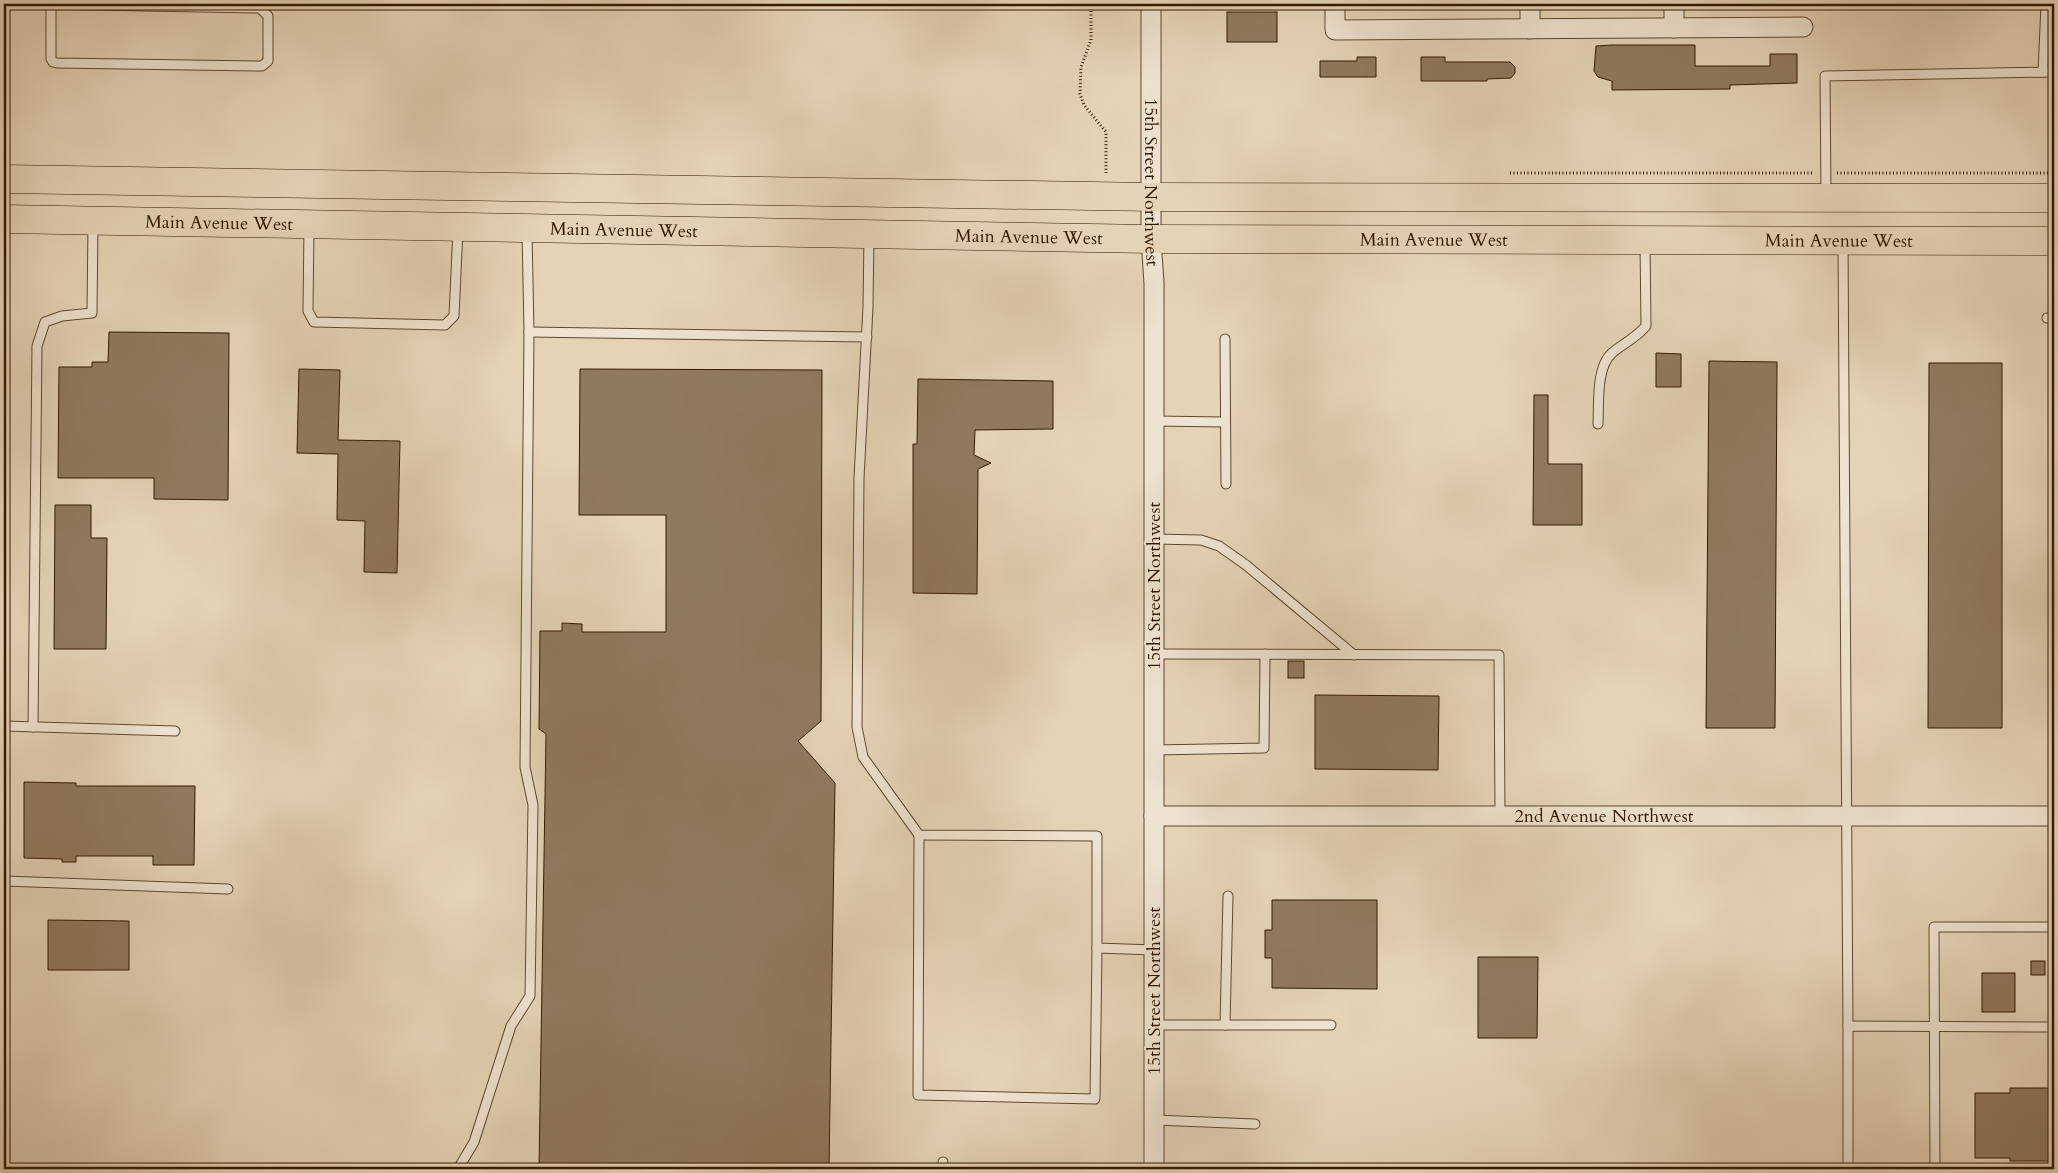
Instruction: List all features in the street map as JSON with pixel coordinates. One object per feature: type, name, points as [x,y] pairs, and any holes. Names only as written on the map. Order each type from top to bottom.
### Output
[{"type":"main road","points":[[4,179],[1152,196],[1826,185],[2054,198]]},
{"type":"main road","name":"Main Avenue West","points":[[4,220],[1151,239],[2054,241]]},
{"type":"street","name":"15th Street Northwest","points":[[1151,4],[1151,239],[1154,283],[1154,1169]]},
{"type":"street","points":[[1335,4],[1335,30],[1803,26]]},
{"type":"street","points":[[1530,4],[1530,29]]},
{"type":"street","points":[[1674,4],[1674,28]]},
{"type":"street","name":"2nd Avenue Northwest","points":[[1154,816],[2054,816]]},
{"type":"lane","points":[[35,4],[51,4],[92,4],[260,8],[268,16],[268,61],[262,66],[53,62],[51,4]]},
{"type":"lane","points":[[2043,72],[2046,4]]},
{"type":"lane","points":[[1826,185],[1825,76],[2054,72]]},
{"type":"lane","points":[[33,727],[37,346],[45,322],[62,316],[92,313],[93,221]]},
{"type":"lane","points":[[310,224],[308,311],[314,322],[445,325],[454,316],[458,227]]},
{"type":"lane","points":[[458,1169],[474,1142],[511,1026],[530,996],[533,804],[525,767],[529,332],[527,228]]},
{"type":"lane","points":[[869,234],[867,337],[860,478],[857,726],[863,757],[919,834],[918,1095],[1095,1100],[1097,836],[919,834]]},
{"type":"lane","points":[[1598,424],[1602,368],[1613,352],[1639,334],[1646,326],[1645,240]]},
{"type":"lane","points":[[1843,240],[1848,1169]]},
{"type":"lane","points":[[529,332],[867,337]]},
{"type":"lane","points":[[1225,339],[1226,484]]},
{"type":"lane","points":[[1154,421],[1226,422]]},
{"type":"lane","points":[[1154,539],[1201,540],[1219,546],[1246,565],[1354,655]]},
{"type":"lane","points":[[1154,654],[1499,655],[1500,816]]},
{"type":"lane","points":[[1154,750],[1264,748],[1265,654]]},
{"type":"lane","points":[[4,726],[175,731]]},
{"type":"lane","points":[[4,881],[228,888]]},
{"type":"lane","points":[[1226,1025],[1228,896]]},
{"type":"lane","points":[[1936,1169],[1934,927],[2054,927]]},
{"type":"lane","points":[[1097,948],[1154,950]]},
{"type":"lane","points":[[1154,1025],[1331,1025]]},
{"type":"lane","points":[[1848,1026],[2054,1027]]},
{"type":"lane","points":[[1154,1120],[1255,1124]]},
{"type":"path","points":[[1091,4],[1091,40],[1081,67],[1080,94],[1084,105],[1106,132],[1106,173],[1115,173]]},
{"type":"path","points":[[1507,173],[1826,185],[2054,173]]},
{"type":"building","points":[[1227,12],[1277,12],[1277,42],[1227,42]]},
{"type":"building","points":[[1695,45],[1695,66],[1770,66],[1770,54],[1797,54],[1797,83],[1730,85],[1730,89],[1612,90],[1612,81],[1598,77],[1594,71],[1596,46]]},
{"type":"building","points":[[1357,57],[1376,57],[1376,77],[1320,77],[1320,61],[1357,61]]},
{"type":"building","points":[[1421,57],[1445,57],[1445,62],[1510,62],[1515,67],[1515,73],[1511,78],[1487,79],[1487,81],[1421,81]]},
{"type":"building","points":[[109,332],[229,333],[228,500],[154,499],[154,478],[58,478],[59,367],[92,367],[92,362],[108,362]]},
{"type":"building","points":[[1656,353],[1681,354],[1681,387],[1656,387]]},
{"type":"building","points":[[1709,361],[1777,362],[1775,728],[1706,728]]},
{"type":"building","points":[[1929,363],[2002,363],[2002,728],[1928,728]]},
{"type":"building","points":[[299,369],[340,370],[338,440],[400,441],[397,573],[364,572],[365,521],[337,520],[338,454],[297,453]]},
{"type":"building","points":[[580,369],[822,370],[821,721],[798,741],[835,783],[829,1169],[539,1169],[546,734],[539,729],[540,631],[562,631],[562,623],[582,624],[582,632],[666,632],[666,515],[579,515]]},
{"type":"building","points":[[918,379],[1053,381],[1053,429],[975,430],[974,455],[991,463],[978,469],[977,594],[913,593],[913,444],[917,444]]},
{"type":"building","points":[[1534,395],[1548,395],[1548,464],[1582,464],[1582,525],[1533,525]]},
{"type":"building","points":[[55,505],[91,505],[91,538],[107,538],[106,649],[54,649]]},
{"type":"building","points":[[1288,661],[1304,661],[1304,678],[1288,678]]},
{"type":"building","points":[[1315,695],[1439,696],[1438,770],[1315,769]]},
{"type":"building","points":[[24,782],[76,783],[76,786],[195,786],[194,865],[153,865],[153,856],[76,856],[76,862],[62,862],[62,859],[24,858]]},
{"type":"building","points":[[1272,900],[1377,900],[1377,989],[1272,988],[1272,958],[1265,958],[1265,930],[1272,930]]},
{"type":"building","points":[[48,920],[129,921],[129,970],[48,970]]},
{"type":"building","points":[[1478,957],[1538,957],[1537,1038],[1478,1038]]},
{"type":"building","points":[[2031,961],[2045,961],[2045,975],[2031,975]]},
{"type":"building","points":[[1982,973],[2015,973],[2015,1012],[1982,1012]]},
{"type":"building","points":[[2010,1088],[2054,1088],[2054,1161],[2010,1161],[2010,1158],[1975,1158],[1975,1093],[2010,1093]]}]
